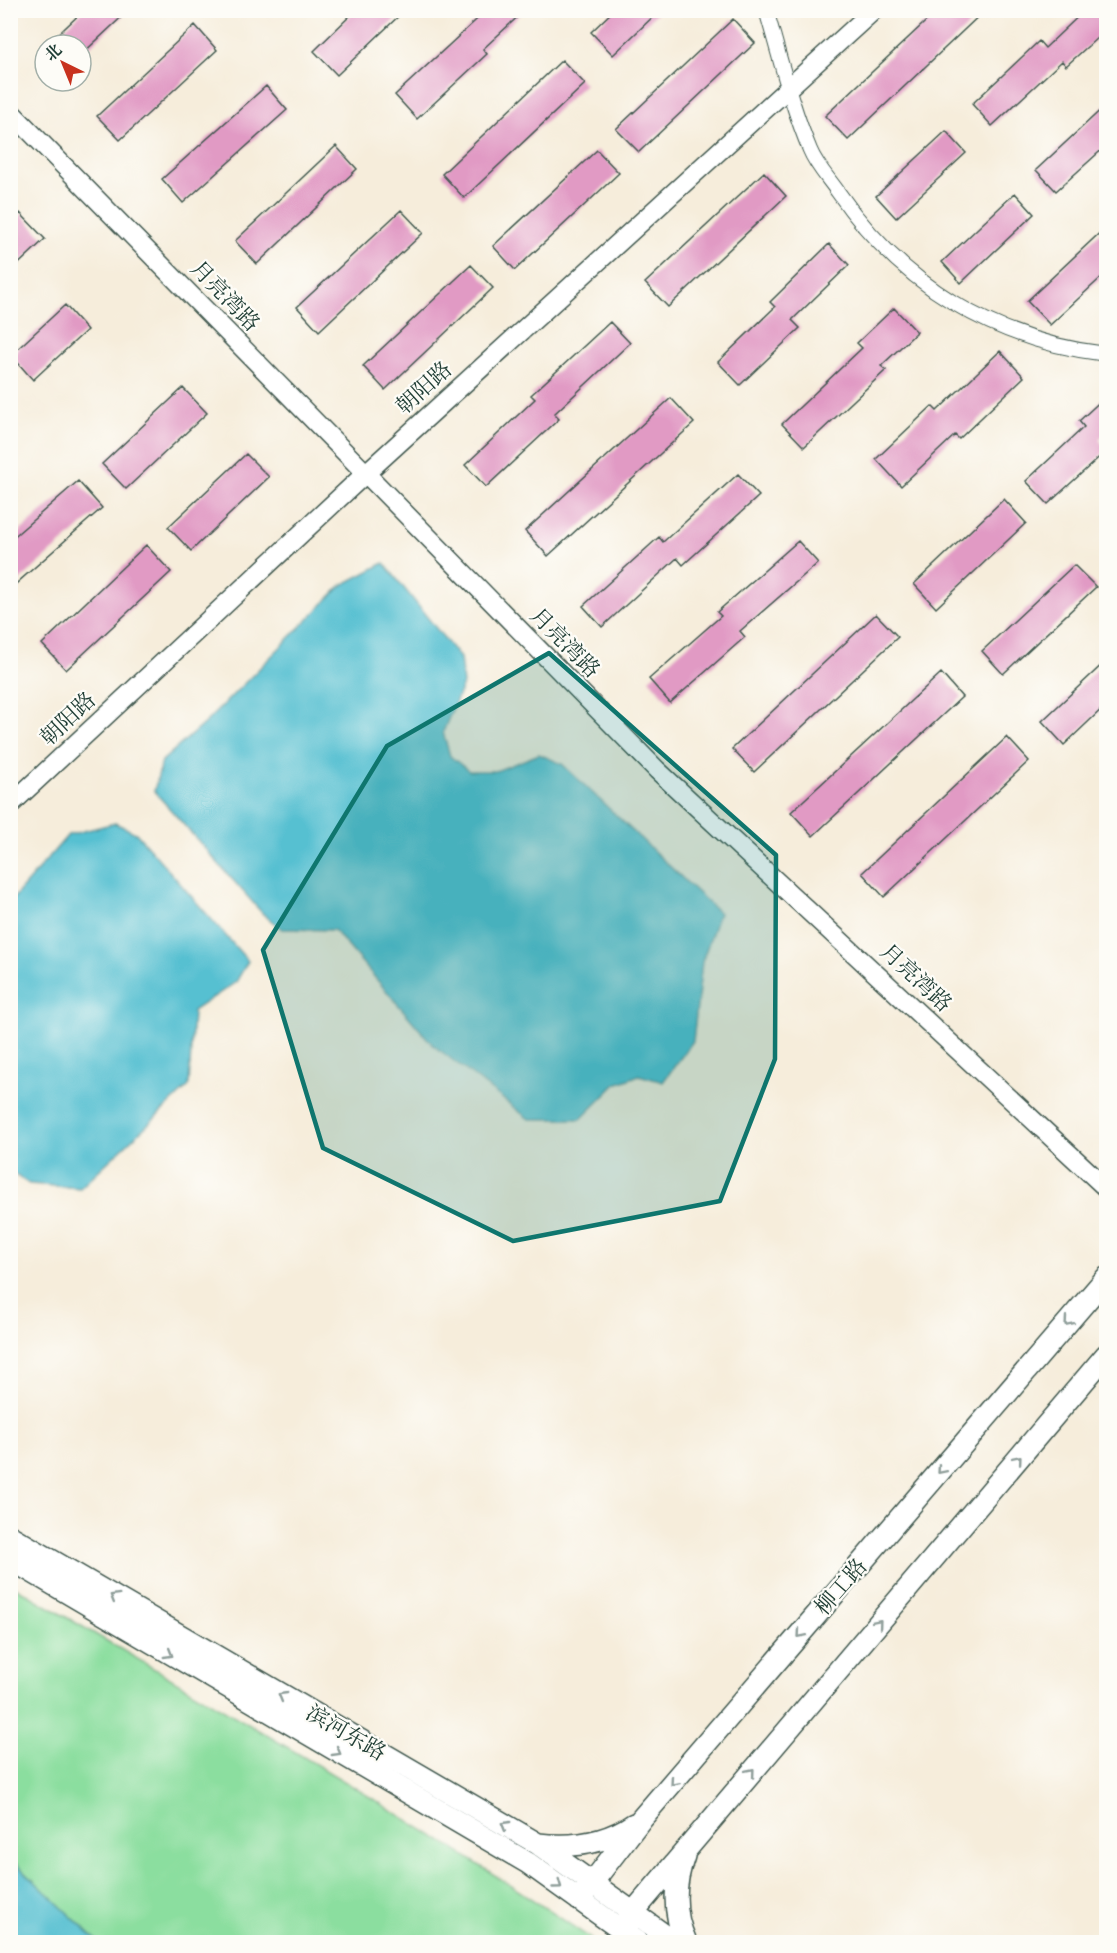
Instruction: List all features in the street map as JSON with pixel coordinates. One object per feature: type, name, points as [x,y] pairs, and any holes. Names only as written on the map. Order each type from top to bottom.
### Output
[{"type":"main road","name":"柳工路","points":[[585,1892],[642,1818],[1107,1278]]},
{"type":"main road","points":[[619,1929],[694,1838],[1107,1355]]},
{"type":"main road","name":"滨河东路","points":[[10,1536],[538,1844],[619,1929],[638,1942]]},
{"type":"main road","name":"滨河东路","points":[[10,1559],[528,1863],[633,1913],[674,1942]]},
{"type":"main road","points":[[538,1844],[556,1846],[593,1843],[619,1833],[642,1818]]},
{"type":"main road","points":[[686,1942],[678,1921],[675,1900],[677,1878],[683,1857],[694,1838]]},
{"type":"street","points":[[766,10],[788,89],[810,152],[849,209],[894,260],[944,299],[1001,328],[1078,351],[1107,354]]},
{"type":"street","name":"朝阳路","points":[[10,805],[365,474],[873,10]]},
{"type":"street","name":"月亮湾路","points":[[10,111],[657,770],[1107,1188]]},
{"type":"highlighted area","points":[[549,653],[776,855],[775,1059],[720,1201],[513,1241],[323,1148],[263,950],[387,746]]},
{"type":"green space","points":[[10,1584],[380,1803],[525,1894],[596,1942],[98,1942],[11,1859]]},
{"type":"water","points":[[384,563],[460,658],[463,684],[443,732],[450,756],[469,771],[496,771],[539,754],[562,764],[719,913],[702,962],[693,1041],[663,1082],[639,1075],[616,1084],[581,1119],[529,1119],[433,1045],[334,930],[282,929],[263,914],[154,791],[162,761],[208,720],[342,585]]},
{"type":"water","points":[[115,823],[136,833],[248,961],[236,982],[193,1011],[189,1086],[80,1188],[29,1184],[11,1172],[11,901],[68,835]]},
{"type":"water","points":[[11,1859],[98,1942],[11,1942]]},
{"type":"building","points":[[84,10],[129,10],[93,44],[93,33],[60,33]]},
{"type":"building","points":[[356,10],[405,10],[337,75],[314,51]]},
{"type":"building","points":[[487,10],[525,10],[483,49],[487,54],[417,119],[395,95]]},
{"type":"building","points":[[614,10],[660,10],[613,55],[591,32]]},
{"type":"building","points":[[938,10],[985,10],[848,140],[825,116]]},
{"type":"building","points":[[1085,10],[1107,10],[1107,29],[1066,66],[1062,61],[992,126],[972,104],[1039,41],[1045,48]]},
{"type":"building","points":[[733,19],[755,43],[639,152],[616,129]]},
{"type":"building","points":[[195,25],[217,50],[120,140],[97,116]]},
{"type":"building","points":[[562,60],[585,84],[464,198],[442,174]]},
{"type":"building","points":[[266,86],[287,110],[183,203],[162,179]]},
{"type":"building","points":[[1107,104],[1107,145],[1056,191],[1036,170]]},
{"type":"building","points":[[946,131],[966,153],[896,218],[876,196]]},
{"type":"building","points":[[336,146],[357,169],[257,264],[235,241]]},
{"type":"building","points":[[597,150],[619,173],[515,270],[493,246]]},
{"type":"building","points":[[764,172],[786,196],[668,307],[645,283]]},
{"type":"building","points":[[1015,193],[1034,214],[961,283],[942,262]]},
{"type":"building","points":[[401,210],[423,233],[319,331],[297,307]]},
{"type":"building","points":[[20,213],[45,239],[10,272],[10,222]]},
{"type":"building","points":[[1107,226],[1107,272],[1050,325],[1027,301]]},
{"type":"building","points":[[829,244],[849,265],[792,320],[800,328],[740,385],[718,362],[775,307],[770,302]]},
{"type":"building","points":[[471,265],[493,288],[385,390],[363,366]]},
{"type":"building","points":[[65,305],[87,330],[33,380],[11,355]]},
{"type":"building","points":[[894,308],[917,332],[881,366],[886,370],[804,447],[782,424],[862,348],[857,343]]},
{"type":"building","points":[[610,322],[630,343],[554,414],[559,419],[486,487],[465,465],[535,399],[531,395]]},
{"type":"building","points":[[1000,351],[1024,377],[959,439],[955,435],[901,486],[876,459],[932,406],[937,411]]},
{"type":"building","points":[[183,388],[207,413],[126,489],[102,464]]},
{"type":"building","points":[[1107,395],[1107,432],[1099,439],[1107,450],[1048,504],[1026,481],[1084,427],[1079,421]]},
{"type":"building","points":[[671,398],[694,423],[548,556],[525,531]]},
{"type":"building","points":[[246,454],[269,477],[191,551],[168,527]]},
{"type":"building","points":[[738,474],[759,496],[683,565],[677,558],[602,627],[583,606],[659,537],[663,542]]},
{"type":"building","points":[[78,481],[102,508],[10,589],[10,540]]},
{"type":"building","points":[[1004,499],[1026,523],[936,608],[914,584]]},
{"type":"building","points":[[798,541],[818,563],[740,631],[745,637],[670,703],[649,679],[721,616],[717,612]]},
{"type":"building","points":[[146,545],[171,572],[66,670],[42,644]]},
{"type":"building","points":[[1074,565],[1096,587],[1003,674],[982,651]]},
{"type":"building","points":[[876,614],[898,637],[754,772],[732,749]]},
{"type":"building","points":[[1107,660],[1107,704],[1064,745],[1042,721]]},
{"type":"building","points":[[941,673],[962,697],[813,836],[791,812]]},
{"type":"building","points":[[1007,737],[1029,761],[884,897],[862,873]]}]
